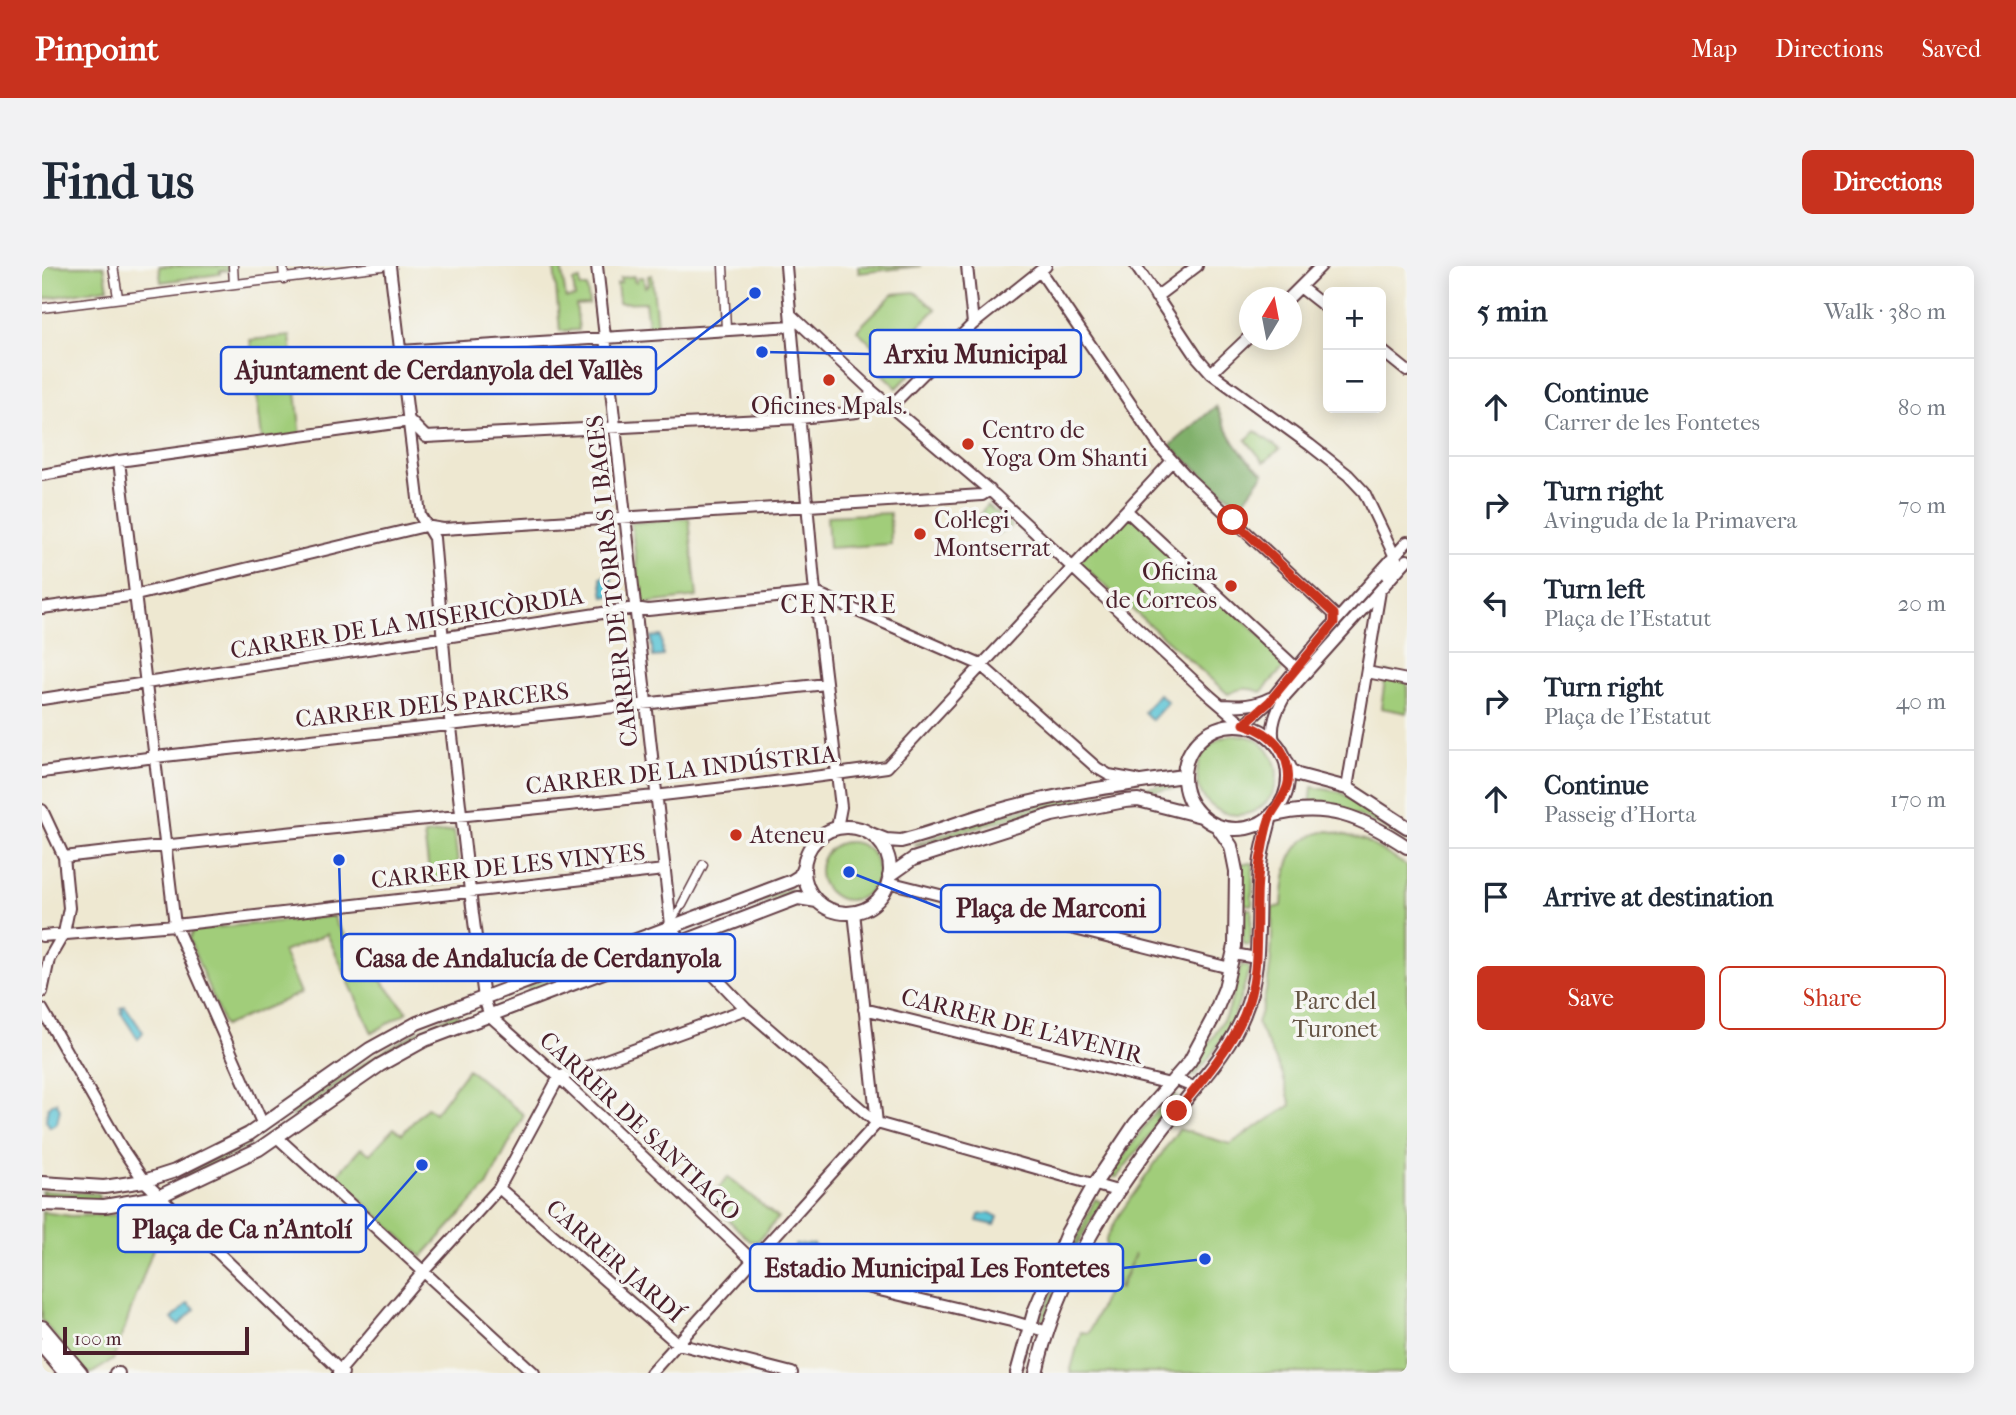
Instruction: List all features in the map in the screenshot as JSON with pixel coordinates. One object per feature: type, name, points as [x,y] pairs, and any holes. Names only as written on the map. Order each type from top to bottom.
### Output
[{"type":"main road","points":[[42,1328],[80,1373]]},
{"type":"main road","points":[[42,1345],[66,1373]]},
{"type":"street","points":[[113,266],[118,297]]},
{"type":"street","points":[[233,266],[234,284]]},
{"type":"street","points":[[283,266],[284,279]]},
{"type":"street","points":[[42,308],[382,266]]},
{"type":"street","points":[[390,266],[420,515],[434,538],[470,891],[484,998],[490,1016]]},
{"type":"street","name":"CARRER DE TORRAS I BAGES","points":[[597,266],[671,925],[681,941],[746,1009],[877,1123],[1117,1191]]},
{"type":"street","points":[[723,266],[726,329]]},
{"type":"street","points":[[786,266],[816,593],[841,807],[836,828]]},
{"type":"street","points":[[967,266],[973,324]]},
{"type":"street","points":[[1136,266],[1197,357],[1211,373],[1310,444],[1348,475],[1364,492],[1385,534],[1402,552]]},
{"type":"street","points":[[1157,297],[1196,266]]},
{"type":"street","points":[[1300,287],[1321,266]]},
{"type":"street","points":[[891,406],[973,324],[1043,268],[1120,391],[1172,461],[1334,614]]},
{"type":"street","points":[[1302,289],[1323,305]]},
{"type":"street","points":[[400,351],[726,329],[791,320],[816,338],[871,390],[990,490],[1220,705],[1244,724],[1268,735],[1291,770],[1298,775],[1347,788],[1407,827]]},
{"type":"street","points":[[794,346],[803,337],[816,338]]},
{"type":"street","points":[[1211,373],[1239,346]]},
{"type":"street","points":[[1386,354],[1407,371]]},
{"type":"street","points":[[410,421],[425,436],[800,418],[857,412],[869,400],[871,390]]},
{"type":"street","points":[[42,475],[119,461],[410,421]]},
{"type":"street","points":[[119,461],[175,925],[263,1125]]},
{"type":"street","name":"CARRER DE LA INDÚSTRIA","points":[[64,857],[462,816],[887,767],[1172,461]]},
{"type":"street","points":[[42,608],[136,594],[425,526],[443,529],[625,518],[982,495],[990,490]]},
{"type":"street","points":[[1127,510],[1292,665]]},
{"type":"street","points":[[1201,816],[1191,805],[1183,776],[1186,758],[1195,743],[1209,731],[1226,725],[1244,724],[1269,702],[1292,665],[1334,614],[1402,552]]},
{"type":"street","points":[[1274,741],[1276,712],[1284,696],[1389,580],[1386,574],[1402,552]]},
{"type":"street","points":[[1334,614],[1356,608],[1368,596],[1378,592]]},
{"type":"street","points":[[1347,788],[1377,614],[1378,592]]},
{"type":"street","name":"CARRER DE LA MISERICÒRDIA","points":[[42,699],[635,608],[648,610],[816,593],[981,665],[1097,768],[1109,775],[1142,782]]},
{"type":"street","points":[[1367,672],[1407,680]]},
{"type":"street","name":"CARRER DELS PARCERS","points":[[42,772],[155,757],[826,684]]},
{"type":"street","points":[[1220,705],[1254,704],[1267,700],[1277,691]]},
{"type":"street","points":[[1036,1373],[1048,1332],[1086,1242],[1117,1191],[1170,1118],[1196,1088],[1234,1035],[1245,1014],[1256,958],[1260,863],[1271,816],[1287,791],[1286,761]]},
{"type":"street","points":[[42,1183],[104,1187],[144,1181],[175,1171],[249,1134],[370,1049],[417,1023],[792,881],[800,876],[807,853],[814,842],[824,833],[836,828],[849,827],[886,840],[901,841],[1048,797],[1183,776]]},
{"type":"street","points":[[804,866],[804,879],[817,901],[828,909],[854,912],[876,902],[889,879],[913,859],[1052,815],[1138,800],[1201,816],[1231,829],[1259,824],[1271,816],[1292,810],[1320,810],[1373,825],[1407,848]]},
{"type":"street","points":[[42,810],[64,857],[69,908],[64,933],[49,959],[42,992]]},
{"type":"street","points":[[1017,1373],[1052,1266],[1094,1185],[1135,1124],[1190,1061],[1204,1037],[1225,988],[1234,954],[1234,858],[1231,846],[1217,825]]},
{"type":"street","points":[[871,834],[888,856],[889,879]]},
{"type":"street","points":[[682,905],[703,865]]},
{"type":"street","name":"CARRER DE LES VINYES","points":[[42,936],[175,925],[664,870]]},
{"type":"street","points":[[889,879],[1230,968]]},
{"type":"street","points":[[42,1204],[104,1206],[158,1197],[218,1170],[278,1138],[412,1046],[798,898],[817,901]]},
{"type":"street","points":[[651,1373],[877,1123],[854,912]]},
{"type":"street","points":[[1234,954],[1256,958]]},
{"type":"street","points":[[42,1009],[121,1147],[144,1181],[341,1372],[424,1271],[499,1188],[559,1077],[746,1009]]},
{"type":"street","name":"CARRER DE L'AVENIR","points":[[864,1009],[1196,1088]]},
{"type":"street","name":"CARRER DE SANTIAGO","points":[[490,1016],[559,1077],[752,1260],[1048,1332]]},
{"type":"street","points":[[278,1138],[534,1373]]},
{"type":"street","name":"CARRER JARDÍ","points":[[499,1188],[678,1344],[792,1373]]},
{"type":"lane","points":[[671,925],[682,905]]},
{"type":"green space","points":[[42,266],[104,266],[108,288],[42,299]]},
{"type":"green space","points":[[159,266],[229,266],[229,270],[220,271],[220,274],[161,282]]},
{"type":"green space","points":[[554,266],[561,266],[566,298],[575,297],[573,281],[580,280],[580,287],[587,287],[589,304],[576,305],[579,330],[560,331]]},
{"type":"green space","points":[[858,266],[921,266],[859,273]]},
{"type":"green space","points":[[652,275],[657,326],[648,326],[645,302],[619,303],[617,283],[621,283],[620,278],[634,276],[634,281],[637,282],[638,278],[643,277],[645,287],[649,284],[648,276]]},
{"type":"green space","points":[[915,292],[936,309],[886,359],[857,330],[893,294]]},
{"type":"green space","points":[[290,336],[301,437],[262,439],[250,340]]},
{"type":"green space","points":[[900,347],[919,365],[897,388],[878,370]]},
{"type":"green space","points":[[1216,406],[1241,451],[1264,473],[1240,506],[1170,446]]},
{"type":"green space","points":[[1255,431],[1280,449],[1264,462],[1246,440]]},
{"type":"green space","points":[[987,505],[1012,526],[997,535],[978,517]]},
{"type":"green space","points":[[1127,511],[1289,662],[1261,692],[1244,689],[1228,694],[1078,562]]},
{"type":"green space","points":[[890,513],[891,544],[829,548],[827,516]]},
{"type":"green space","points":[[689,518],[697,597],[642,604],[631,523]]},
{"type":"green space","points":[[1386,672],[1407,676],[1407,713],[1381,708]]},
{"type":"green space","points":[[1229,735],[1245,735],[1266,746],[1277,767],[1277,783],[1266,804],[1245,815],[1229,815],[1215,809],[1203,797],[1197,783],[1197,767],[1203,753],[1215,741]]},
{"type":"green space","points":[[1175,783],[1177,788],[1033,811],[916,846],[915,844],[980,821],[1054,801]]},
{"type":"green space","points":[[1312,787],[1340,792],[1407,833],[1407,841],[1361,817],[1310,806]]},
{"type":"green space","points":[[454,831],[460,881],[431,885],[424,835]]},
{"type":"green space","name":"Parc del Turonet","points":[[1330,831],[1364,840],[1407,866],[1407,1373],[1070,1373],[1081,1332],[1089,1333],[1110,1285],[1120,1289],[1135,1254],[1119,1288],[1106,1239],[1119,1215],[1179,1129],[1230,1144],[1291,1105],[1282,1073],[1257,1023],[1270,966],[1272,908],[1282,906],[1287,868],[1297,848],[1316,834]]},
{"type":"green space","points":[[849,842],[860,844],[873,855],[878,871],[876,882],[865,895],[849,900],[838,898],[825,887],[820,871],[822,860],[833,847]]},
{"type":"green space","points":[[1240,863],[1253,863],[1252,905],[1243,904]]},
{"type":"green space","points":[[789,889],[792,893],[704,923],[704,920]]},
{"type":"green space","points":[[1243,909],[1252,909],[1250,945],[1243,944]]},
{"type":"green space","points":[[334,916],[336,924],[407,1012],[372,1033],[327,934],[283,952],[301,993],[224,1026],[189,939],[193,930]]},
{"type":"green space","points":[[647,940],[650,945],[529,991],[527,986]]},
{"type":"green space","points":[[1241,965],[1249,969],[1229,1026],[1206,1062],[1195,1076],[1189,1077],[1188,1072],[1214,1036],[1229,1009]]},
{"type":"green space","points":[[456,1013],[459,1018],[393,1049],[292,1117],[290,1114],[371,1059]]},
{"type":"green space","points":[[468,1069],[524,1115],[487,1186],[422,1257],[336,1176],[361,1148],[370,1154],[394,1128],[402,1134],[427,1107],[435,1113]]},
{"type":"green space","points":[[1175,1092],[1177,1099],[1117,1177],[1113,1177],[1112,1173],[1147,1123],[1171,1093]]},
{"type":"green space","points":[[248,1142],[250,1146],[188,1178],[185,1174]]},
{"type":"green space","points":[[728,1177],[778,1218],[758,1241],[750,1241],[708,1200]]},
{"type":"green space","points":[[42,1191],[99,1194],[99,1202],[42,1198]]},
{"type":"green space","points":[[1095,1199],[1101,1202],[1078,1244],[1044,1322],[1041,1323],[1040,1320]]},
{"type":"green space","points":[[42,1212],[71,1216],[160,1214],[162,1224],[113,1360],[92,1373],[84,1373],[42,1320]]},
{"type":"water","points":[[609,574],[614,595],[604,597],[601,577]]},
{"type":"water","points":[[661,636],[663,656],[653,657],[651,637]]},
{"type":"water","points":[[1159,694],[1168,702],[1152,720],[1144,712]]},
{"type":"water","points":[[125,1006],[143,1032],[138,1039],[121,1013],[121,1008]]},
{"type":"water","points":[[56,1102],[60,1109],[57,1123],[50,1127],[46,1120],[48,1107]]},
{"type":"water","points":[[990,1213],[998,1217],[995,1225],[977,1221],[979,1215]]},
{"type":"water","points":[[814,1244],[814,1256],[809,1253],[795,1254],[795,1245]]},
{"type":"water","points":[[188,1303],[195,1309],[179,1325],[172,1319]]},
{"type":"place","name":"Ajuntament de Cerdanyola del Vallès","points":[[755,293]]},
{"type":"place","name":"Arxiu Municipal","points":[[762,352]]},
{"type":"place","name":"Oficines Mpals.","points":[[829,380]]},
{"type":"place","name":"Centro de Yoga Om Shanti","points":[[968,444]]},
{"type":"place","name":"Col·legi Montserrat","points":[[920,534]]},
{"type":"place","name":"Oficina de Correos","points":[[1231,586]]},
{"type":"place","name":"Ateneu","points":[[736,835]]},
{"type":"place","name":"Casa de Andalucía de Cerdanyola","points":[[339,860]]},
{"type":"place","name":"Plaça de Marconi","points":[[849,872]]},
{"type":"place","name":"Plaça de Ca n'Antolí","points":[[422,1165]]},
{"type":"place","name":"Estadio Municipal Les Fontetes","points":[[1205,1259]]},
{"type":"district","name":"CENTRE","points":[[839,604]]},
{"type":"route","points":[[1177,1111],[1234,1035],[1245,1014],[1251,993],[1256,950],[1262,852],[1271,816],[1287,791],[1286,761],[1279,747],[1268,735],[1244,724],[1269,702],[1334,623],[1334,614],[1233,520]]}]
